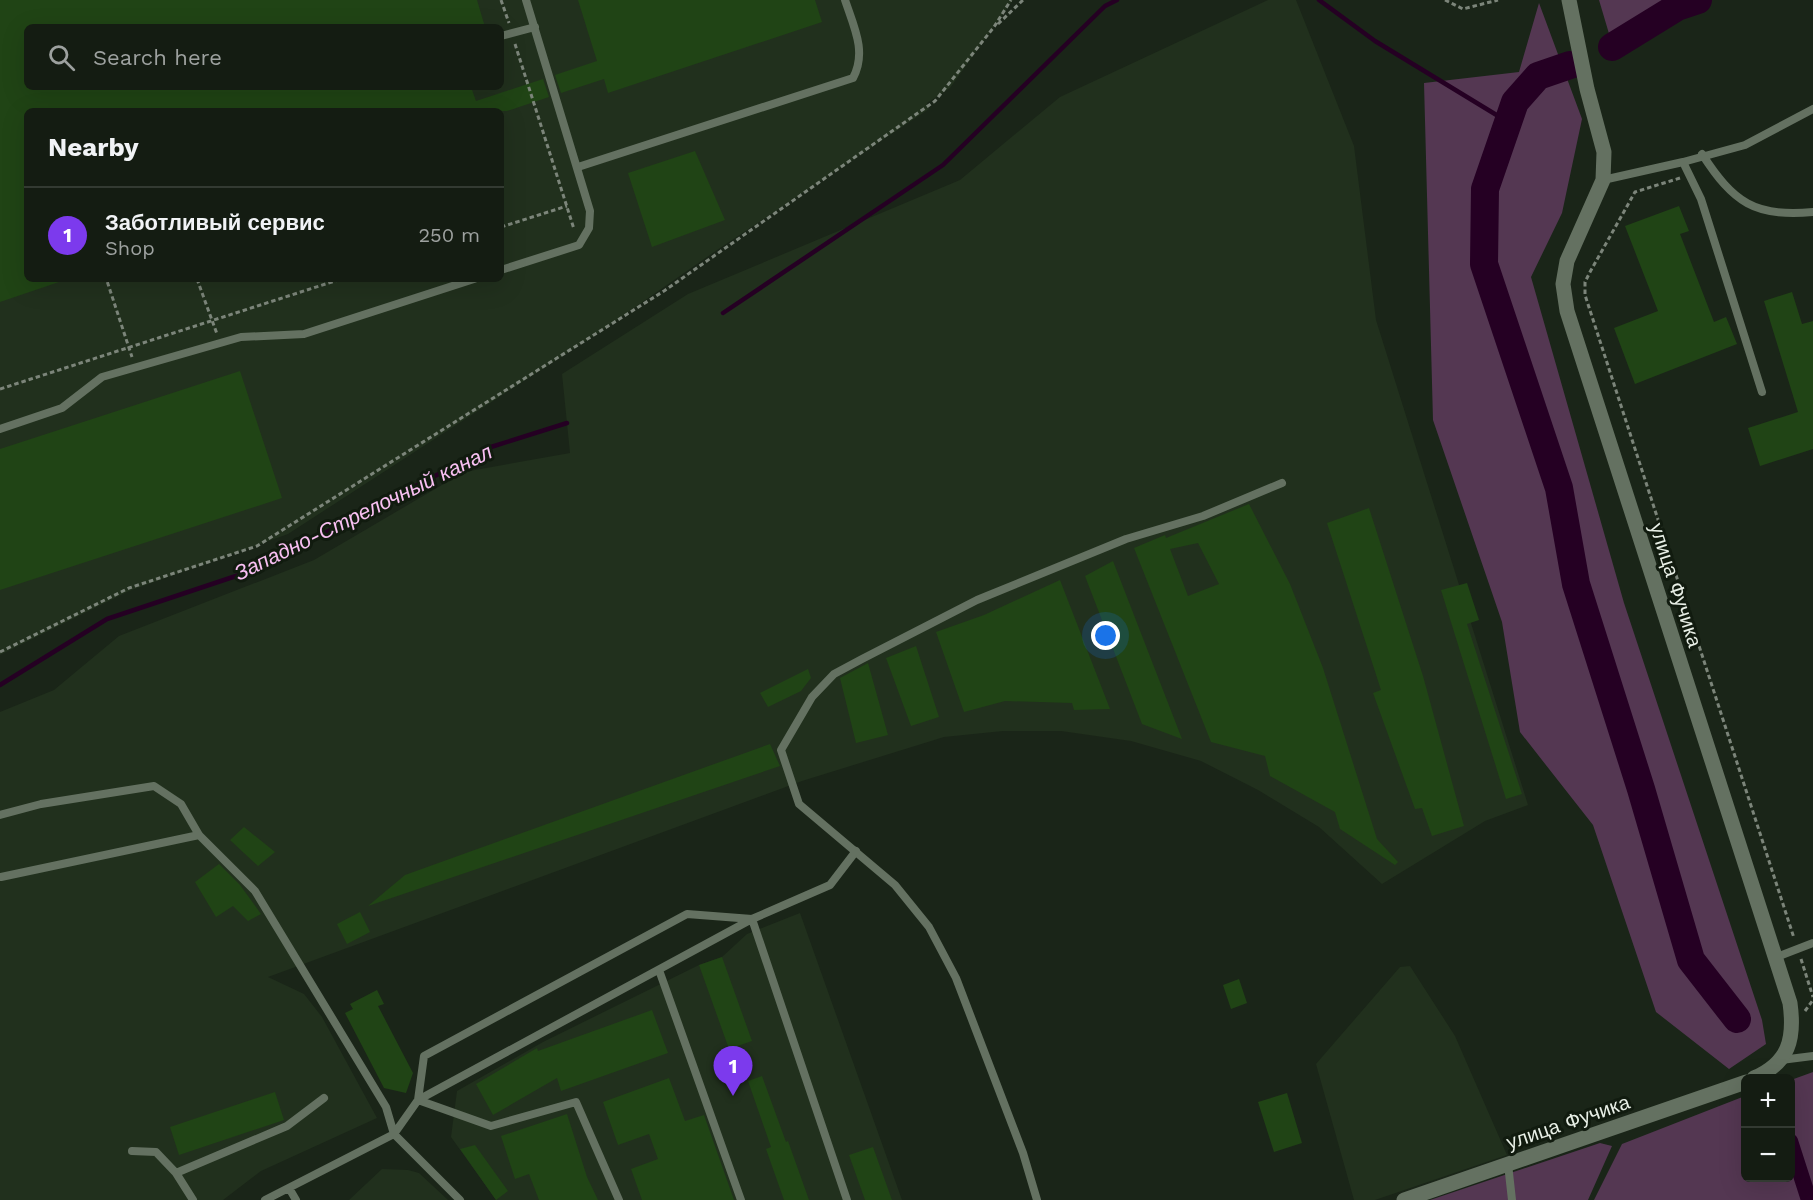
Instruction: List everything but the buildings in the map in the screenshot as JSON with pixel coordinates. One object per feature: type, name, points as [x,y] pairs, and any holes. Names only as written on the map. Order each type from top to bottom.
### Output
[{"type":"street","name":"улица Фучика","points":[[1569,0],[1587,89],[1604,152],[1603,180],[1568,261],[1563,284],[1567,311],[1790,1003],[1793,1026],[1788,1047],[1780,1060]]},
{"type":"street","points":[[1764,1074],[1780,1060]]},
{"type":"street","name":"улица Фучика","points":[[1404,1200],[1741,1084]]},
{"type":"lane","points":[[504,269],[579,245],[589,228],[590,211],[578,167],[526,0]]},
{"type":"lane","points":[[578,167],[853,78],[860,66],[860,47],[845,0]]},
{"type":"lane","points":[[504,35],[535,27]]},
{"type":"lane","points":[[1603,180],[1683,162],[1702,154],[1745,144],[1813,109]]},
{"type":"lane","points":[[1702,154],[1715,174],[1745,203],[1770,213],[1813,212]]},
{"type":"lane","points":[[1683,162],[1701,199],[1761,392]]},
{"type":"lane","points":[[0,429],[62,408],[102,377],[241,336],[304,334],[465,282]]},
{"type":"lane","points":[[1037,1200],[1023,1154],[956,978],[929,927],[896,885],[800,804],[781,750],[812,697],[834,674],[977,600],[1126,539],[1203,516],[1282,483]]},
{"type":"lane","points":[[0,815],[42,804],[153,786],[181,804],[199,835],[255,891],[386,1107],[394,1134],[460,1200]]},
{"type":"lane","points":[[1,877],[199,835]]},
{"type":"lane","points":[[265,1200],[394,1134],[418,1100],[752,919],[830,885],[856,852]]},
{"type":"lane","points":[[418,1100],[424,1056],[687,914],[752,919]]},
{"type":"lane","points":[[752,919],[848,1200]]},
{"type":"lane","points":[[1774,958],[1813,943]]},
{"type":"lane","points":[[659,970],[741,1200]]},
{"type":"lane","points":[[1780,1060],[1813,1056]]},
{"type":"lane","points":[[176,1173],[287,1126],[324,1098]]},
{"type":"lane","points":[[418,1100],[491,1126],[576,1102],[619,1200]]},
{"type":"lane","points":[[132,1151],[156,1152],[176,1173],[193,1200]]},
{"type":"lane","points":[[1508,1164],[1512,1200]]},
{"type":"lane","points":[[289,1188],[296,1200]]},
{"type":"path","points":[[501,0],[579,245]]},
{"type":"path","points":[[0,652],[129,588],[257,546],[664,291],[935,101],[994,27],[1011,0]]},
{"type":"path","points":[[994,27],[1023,0]]},
{"type":"path","points":[[1445,0],[1463,9],[1498,0]]},
{"type":"path","points":[[1690,175],[1635,192],[1585,282],[1585,294],[1813,997]]},
{"type":"path","points":[[504,226],[567,206]]},
{"type":"path","points":[[107,282],[135,368]]},
{"type":"path","points":[[198,282],[220,343]]},
{"type":"path","points":[[0,389],[332,282]]},
{"type":"shaded area","points":[[0,0],[1013,0],[950,88],[927,103],[929,109],[717,250],[601,331],[288,534],[129,591],[0,655]]},
{"type":"shaded area","points":[[1268,0],[1296,0],[1354,146],[1376,320],[1528,805],[1485,821],[1382,884],[1319,827],[1258,790],[1201,761],[1131,741],[1061,731],[1003,731],[944,737],[802,781],[268,977],[304,994],[322,1017],[377,1118],[261,1171],[223,1200],[0,1200],[0,712],[54,690],[119,636],[314,560],[464,472],[570,453],[562,374],[688,294],[960,180],[1060,97]]},
{"type":"shaded area","points":[[1599,0],[1681,0],[1610,37]]},
{"type":"shaded area","points":[[1539,3],[1582,119],[1562,213],[1531,277],[1624,603],[1762,1020],[1766,1044],[1729,1069],[1656,1012],[1593,825],[1520,732],[1502,622],[1433,420],[1424,83],[1519,72]]},
{"type":"shaded area","points":[[800,913],[902,1200],[496,1200],[451,1137],[457,1091],[543,1042],[699,965],[722,957],[747,934]]},
{"type":"shaded area","points":[[1410,966],[1455,1036],[1507,1155],[1375,1200],[1354,1200],[1316,1064],[1400,967]]},
{"type":"shaded area","points":[[1813,1072],[1813,1200],[1594,1200],[1622,1144],[1741,1098],[1741,1182],[1795,1182],[1795,1079]]},
{"type":"shaded area","points":[[1600,1143],[1612,1146],[1588,1200],[1430,1200]]},
{"type":"shaded area","points":[[382,1169],[408,1170],[419,1173],[448,1200],[349,1200]]},
{"type":"waterway","name":"Западно-Стрелочный канал","points":[[723,313],[943,165],[1105,6],[1117,0]]},
{"type":"waterway","name":"Западно-Стрелочный канал","points":[[1319,0],[1375,41],[1508,122]]},
{"type":"waterway","points":[[1612,47],[1677,7],[1698,0]]},
{"type":"waterway","points":[[1570,65],[1538,76],[1515,102],[1485,189],[1484,264],[1559,488],[1576,584],[1641,789],[1691,960],[1737,1019]]},
{"type":"waterway","name":"Западно-Стрелочный канал","points":[[0,685],[107,619],[251,571],[491,447],[567,423]]},
{"type":"waterway","points":[[1795,1157],[1809,1200]]},
{"type":"place","name":"Заботливый сервис","points":[[733,1096]]}]
